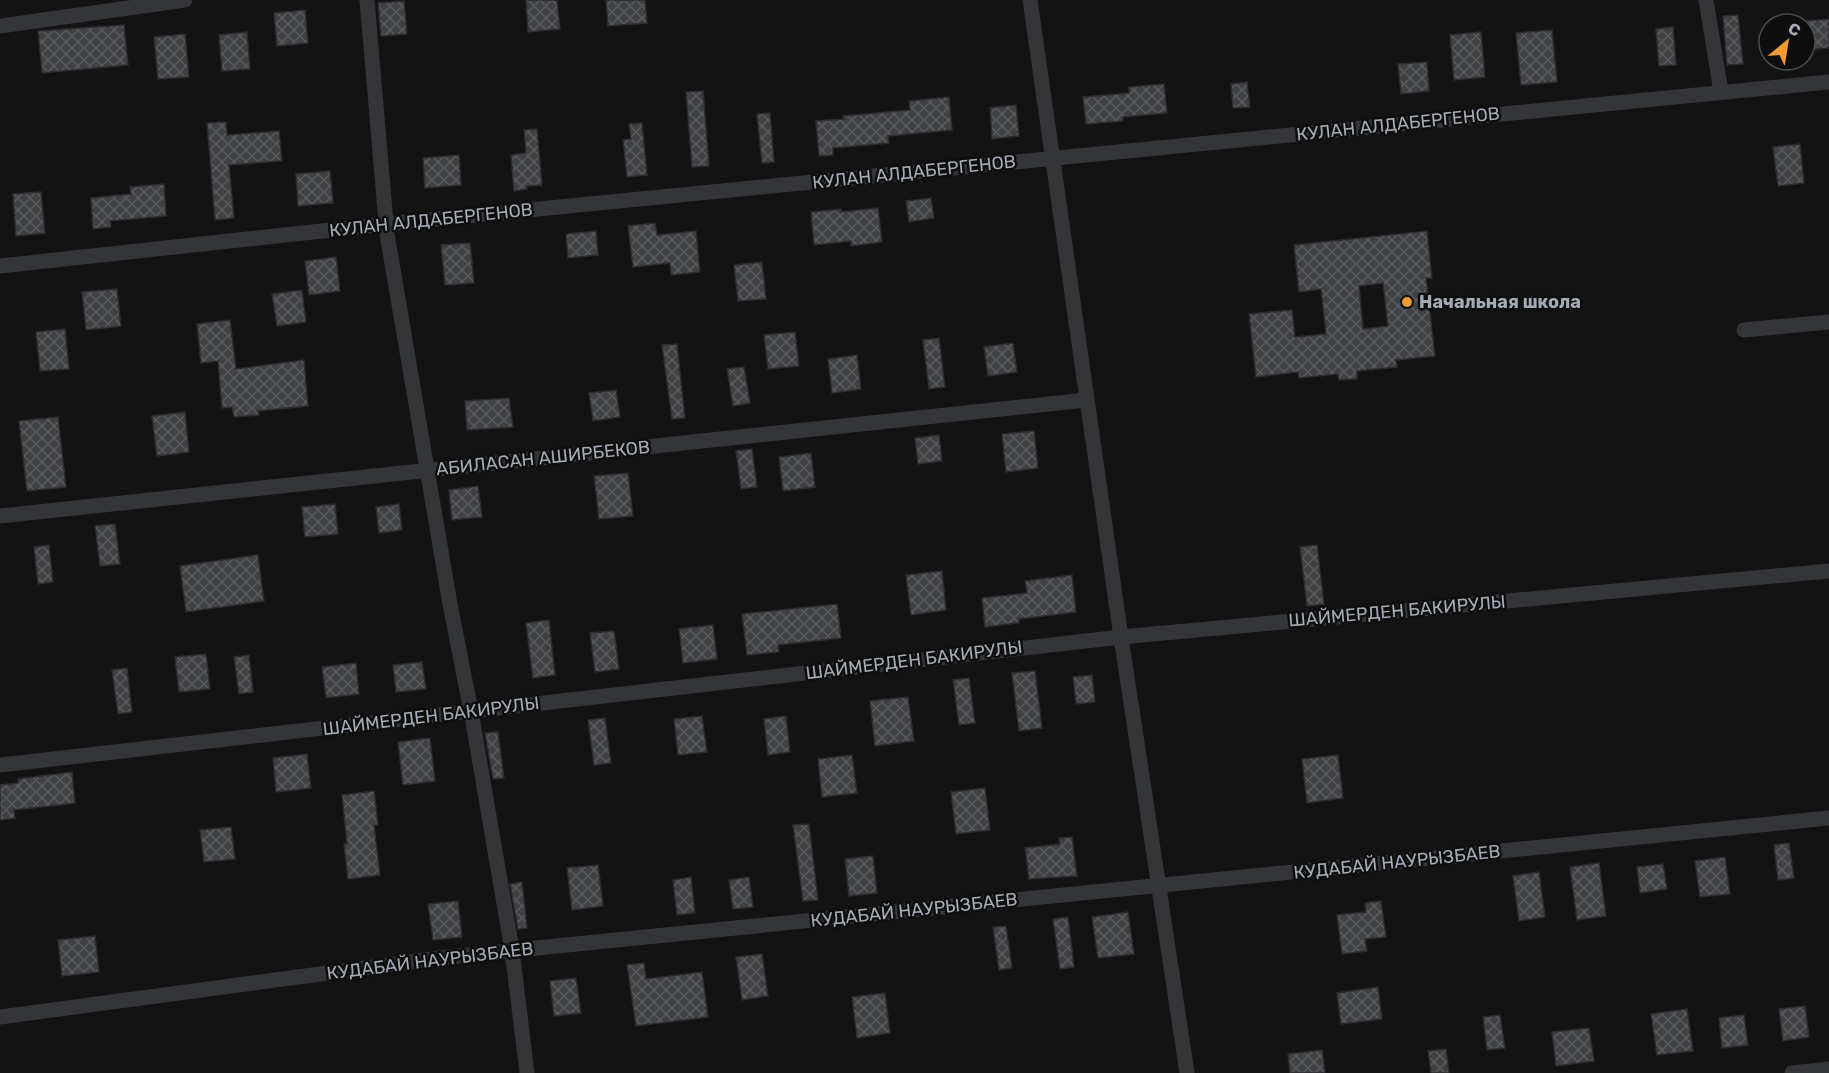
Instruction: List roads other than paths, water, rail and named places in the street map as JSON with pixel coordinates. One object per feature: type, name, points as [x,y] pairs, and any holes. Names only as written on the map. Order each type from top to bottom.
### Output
[{"type":"street","points":[[0,26],[185,0]]},
{"type":"street","points":[[367,0],[386,224],[450,604],[512,950],[527,1073]]},
{"type":"street","points":[[1030,0],[1120,637],[1187,1073]]},
{"type":"street","points":[[1706,0],[1721,92]]},
{"type":"street","name":"КУЛАН АЛДАБЕРГЕНОВ","points":[[0,266],[386,224],[1829,82]]},
{"type":"street","points":[[1744,330],[1829,322]]},
{"type":"street","name":"АБИЛАСАН АШИРБЕКОВ","points":[[0,516],[1086,400]]},
{"type":"street","name":"ШАЙМЕРДЕН БАКИРУЛЫ","points":[[0,765],[1120,637],[1829,571]]},
{"type":"street","name":"КУДАБАЙ НАУРЫЗБАЕВ","points":[[0,1017],[447,957],[1829,818]]},
{"type":"street","points":[[1792,1073],[1829,1069]]},
{"type":"place","name":"Начальная школа","points":[[1407,302]]}]
